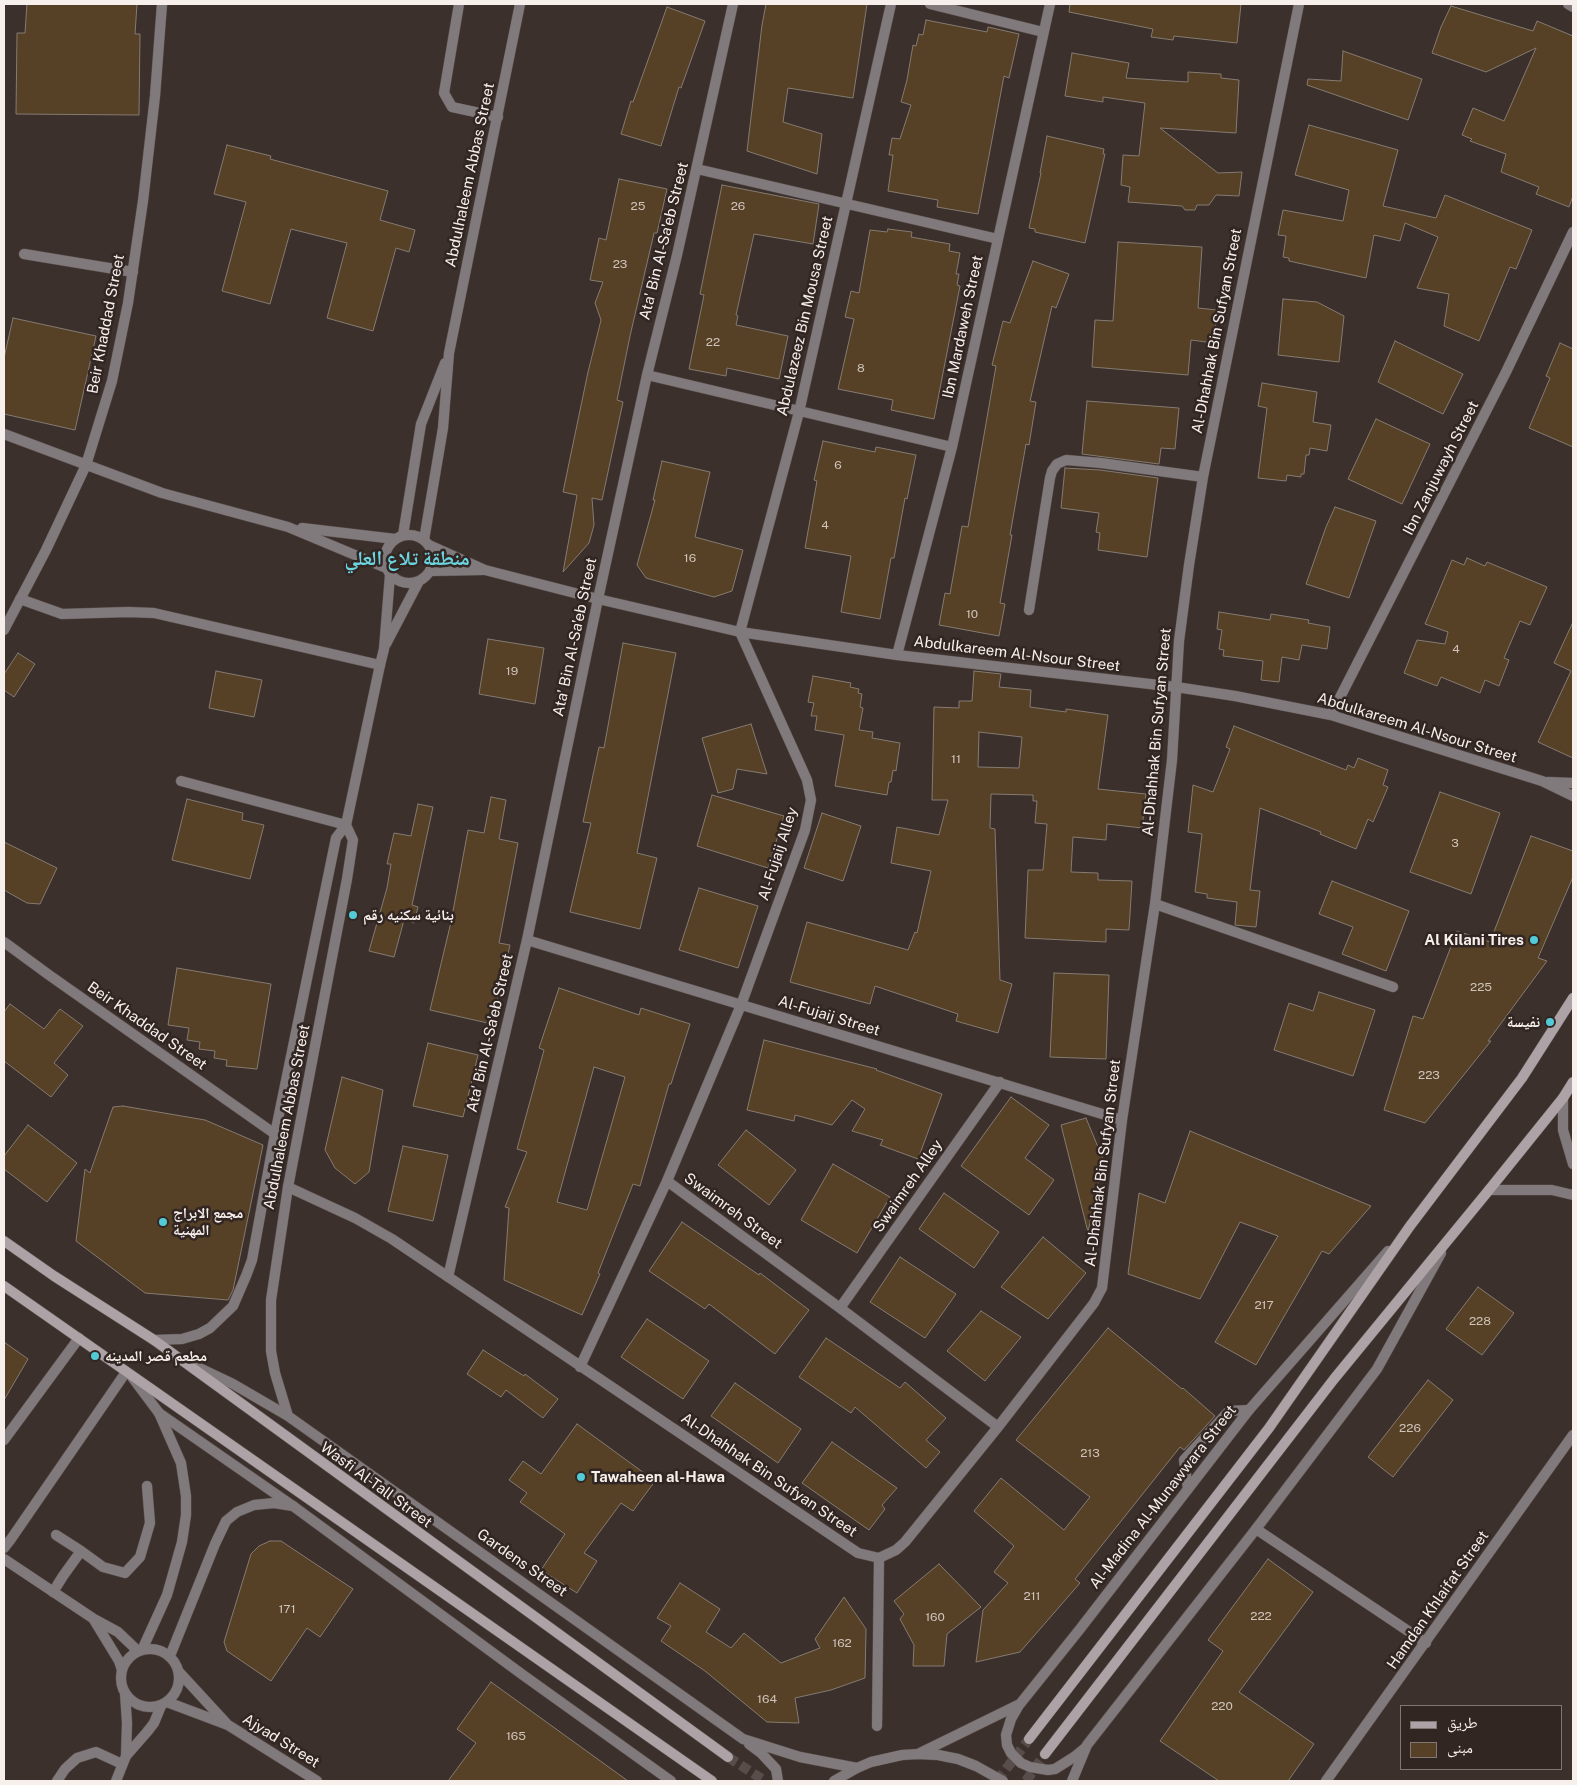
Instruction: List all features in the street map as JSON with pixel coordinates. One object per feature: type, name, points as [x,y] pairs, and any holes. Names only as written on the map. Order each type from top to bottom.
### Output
[{"type":"main road","name":"Al-Madina Al-Munawwara Street","points":[[1029,1739],[1269,1428],[1410,1226],[1522,1078],[1573,998]]},
{"type":"main road","points":[[1045,1754],[1334,1379],[1448,1241],[1563,1098],[1573,1082]]},
{"type":"main road","name":"Wasfi Al-Tall Street","points":[[4,1241],[54,1276],[154,1340],[728,1757]]},
{"type":"main road","points":[[4,1286],[712,1781]]},
{"type":"street","name":"Beir Khaddad Street","points":[[4,630],[46,550],[86,465],[112,381],[133,272],[144,201],[162,4]]},
{"type":"street","points":[[459,4],[444,93],[452,107],[498,117]]},
{"type":"street","name":"Abdulhaleem Abbas Street","points":[[427,542],[443,428],[449,353],[520,4]]},
{"type":"street","name":"Ata' Bin Al-Sa'eb Street","points":[[448,1277],[527,940],[646,375],[697,169],[734,4]]},
{"type":"street","name":"Abdulazeez Bin Mousa Street","points":[[740,632],[800,412],[891,4]]},
{"type":"street","points":[[930,4],[1044,32]]},
{"type":"street","name":"Ibn Mardaweh Street","points":[[897,655],[952,447],[1050,4]]},
{"type":"street","name":"Al-Dhahhak Bin Sufyan Street","points":[[288,1187],[355,1218],[392,1239],[858,1552],[879,1558],[896,1550],[905,1542],[998,1427],[1094,1303],[1102,1288],[1122,1120],[1155,904],[1172,760],[1179,641],[1203,477],[1298,4]]},
{"type":"street","points":[[1568,4],[1573,6]]},
{"type":"street","points":[[697,169],[998,239]]},
{"type":"street","name":"Ibn Zanjuwayh Street","points":[[1331,715],[1506,372],[1573,232]]},
{"type":"street","points":[[24,254],[133,272]]},
{"type":"street","name":"Abdulhaleem Abbas Street","points":[[399,537],[421,424],[449,353]]},
{"type":"street","points":[[646,375],[952,447]]},
{"type":"street","points":[[4,434],[162,493],[288,527],[388,571],[396,580],[404,583],[412,583],[426,577],[434,558],[427,542],[418,536],[399,537],[288,527]]},
{"type":"street","points":[[1029,610],[1050,478],[1057,464],[1066,460],[1101,463],[1203,477]]},
{"type":"street","points":[[388,571],[385,560],[386,552],[389,545],[399,537]]},
{"type":"street","name":"Abdulkareem Al-Nsour Street","points":[[427,542],[485,570],[740,632],[897,655],[1176,687],[1235,696],[1331,715],[1542,781],[1573,796]]},
{"type":"street","name":"Abdulkareem Al-Nsour Street","points":[[430,571],[485,570]]},
{"type":"street","name":"Abdulhaleem Abbas Street","points":[[154,1340],[182,1339],[199,1334],[214,1325],[233,1306],[252,1260],[274,1134],[336,838],[346,825],[384,649],[388,571]]},
{"type":"street","name":"Abdulhaleem Abbas Street","points":[[384,649],[419,581]]},
{"type":"street","points":[[20,599],[62,614],[154,613],[380,665]]},
{"type":"street","name":"Al-Fujaij Alley","points":[[740,632],[807,780],[811,800],[805,830],[741,1005]]},
{"type":"street","name":"Abdulkareem Al-Nsour Street","points":[[1542,781],[1573,783]]},
{"type":"street","points":[[181,782],[346,825]]},
{"type":"street","name":"Abdulhaleem Abbas Street","points":[[288,1416],[275,1373],[271,1351],[271,1300],[288,1187],[347,879],[353,840],[346,825]]},
{"type":"street","points":[[1155,904],[1393,986]]},
{"type":"street","name":"Al-Fujaij Street","points":[[527,940],[1122,1120]]},
{"type":"street","name":"Beir Khaddad Street","points":[[4,942],[274,1134]]},
{"type":"street","name":"Swaimreh Street","points":[[741,1005],[667,1181],[998,1427]]},
{"type":"street","name":"Swaimreh Alley","points":[[840,1308],[1000,1082]]},
{"type":"street","points":[[1563,1098],[1563,1130],[1573,1164]]},
{"type":"street","points":[[580,1367],[667,1181]]},
{"type":"street","points":[[1489,1190],[1531,1189],[1573,1194]]},
{"type":"street","name":"Al-Madina Al-Munawwara Street","points":[[918,1754],[1020,1704],[1249,1410],[1410,1226]]},
{"type":"street","points":[[1020,1704],[1011,1719],[1006,1735],[1007,1745],[1011,1753],[1022,1763],[1048,1770],[1055,1769],[1074,1757],[1087,1745],[1256,1529],[1377,1369],[1448,1241]]},
{"type":"street","points":[[4,1440],[79,1338]]},
{"type":"street","name":"Gardens Street","points":[[179,1359],[233,1384],[288,1416],[743,1739],[800,1757],[857,1768]]},
{"type":"street","points":[[4,1548],[129,1374],[159,1413],[180,1463],[186,1496],[186,1515],[182,1542],[167,1595],[140,1651]]},
{"type":"street","points":[[1188,1489],[1184,1460],[1229,1411],[1249,1410]]},
{"type":"street","points":[[159,1413],[293,1506],[522,1675],[671,1781]]},
{"type":"street","name":"Hamdan Khlaifat Street","points":[[1326,1781],[1573,1435]]},
{"type":"street","points":[[56,1536],[103,1567],[125,1573],[140,1557],[150,1523],[147,1486]]},
{"type":"street","points":[[170,1656],[226,1521],[237,1512],[254,1505],[274,1503],[293,1506]]},
{"type":"street","points":[[1256,1529],[1426,1643]]},
{"type":"street","points":[[53,1592],[81,1551]]},
{"type":"street","points":[[877,1726],[879,1558]]},
{"type":"street","points":[[4,1559],[94,1619],[118,1632],[140,1651]]},
{"type":"street","points":[[94,1619],[119,1661],[122,1670],[121,1682],[127,1723],[124,1760],[116,1781]]},
{"type":"street","points":[[122,1670],[130,1656],[140,1651],[157,1649],[170,1656],[176,1663],[179,1672],[176,1693],[164,1704],[154,1723],[124,1760]]},
{"type":"street","name":"Ajyad Street","points":[[179,1672],[228,1725]]},
{"type":"street","points":[[124,1693],[140,1706],[154,1708],[164,1704]]},
{"type":"street","name":"Ajyad Street","points":[[164,1704],[228,1725],[317,1781]]},
{"type":"street","points":[[743,1739],[761,1753],[776,1769],[778,1781]]},
{"type":"street","points":[[1072,1781],[1087,1745]]},
{"type":"street","points":[[57,1781],[65,1769],[77,1758],[96,1752],[124,1760]]},
{"type":"street","points":[[834,1781],[857,1768],[887,1758],[918,1754],[958,1759],[1004,1781]]},
{"type":"building","points":[[27,4],[137,4],[135,34],[140,34],[139,115],[16,114],[17,33],[25,33]]},
{"type":"building","points":[[766,4],[867,4],[853,98],[788,88],[783,122],[822,134],[817,174],[747,151]]},
{"type":"building","points":[[1070,4],[1241,4],[1237,43],[1174,36],[1173,40],[1151,37],[1153,29],[1069,12]]},
{"type":"building","points":[[1451,6],[1533,31],[1537,21],[1573,36],[1573,196],[1569,207],[1536,194],[1539,187],[1501,172],[1506,154],[1470,141],[1472,139],[1462,135],[1473,108],[1504,121],[1536,48],[1486,72],[1432,53]]},
{"type":"building","points":[[667,7],[705,21],[681,88],[679,87],[661,146],[621,134],[631,101],[633,102]]},
{"type":"building","points":[[926,20],[987,32],[988,27],[1019,34],[1009,78],[1004,76],[978,214],[937,207],[938,200],[888,191],[893,155],[889,155],[892,138],[900,139],[911,105],[901,102],[913,45],[916,46],[919,34],[923,35]]},
{"type":"building","points":[[1343,51],[1422,79],[1408,120],[1307,85],[1308,79],[1341,81]]},
{"type":"building","points":[[1072,53],[1129,63],[1126,78],[1188,82],[1188,72],[1221,74],[1221,78],[1239,80],[1236,133],[1160,128],[1218,173],[1242,172],[1239,196],[1216,195],[1209,205],[1197,205],[1195,210],[1185,210],[1182,206],[1128,202],[1130,187],[1121,185],[1123,155],[1139,156],[1145,103],[1103,97],[1103,102],[1065,96]]},
{"type":"building","points":[[1309,125],[1398,150],[1383,206],[1436,218],[1445,195],[1532,230],[1516,269],[1510,267],[1479,341],[1444,326],[1449,294],[1417,288],[1438,237],[1405,223],[1400,241],[1374,235],[1366,278],[1289,261],[1289,258],[1283,257],[1286,236],[1278,235],[1283,210],[1343,221],[1349,190],[1295,175]]},
{"type":"building","points":[[1047,136],[1104,149],[1103,154],[1105,154],[1085,243],[1035,232],[1035,229],[1029,228]]},
{"type":"building","points":[[227,145],[271,156],[270,159],[388,191],[380,220],[415,230],[409,252],[396,248],[373,331],[327,318],[347,243],[291,229],[270,304],[222,291],[246,202],[214,194]]},
{"type":"building","points":[[619,179],[667,189],[657,233],[654,233],[630,336],[617,400],[623,402],[602,500],[592,498],[594,525],[589,543],[563,572],[577,495],[563,492],[601,320],[595,303],[603,282],[590,280],[599,238],[606,240]]},
{"type":"building","points":[[722,185],[819,204],[813,244],[754,234],[736,315],[738,316],[736,325],[788,336],[779,379],[727,368],[726,376],[689,369],[704,295],[700,294]]},
{"type":"building","points":[[888,229],[912,232],[911,237],[950,244],[949,251],[960,253],[956,274],[959,274],[957,285],[960,286],[934,419],[891,410],[893,400],[838,389],[854,319],[845,317],[851,291],[859,293],[870,230],[887,232]]},
{"type":"building","points":[[1118,242],[1202,247],[1198,308],[1217,310],[1214,343],[1191,340],[1188,375],[1092,367],[1095,320],[1113,321]]},
{"type":"building","points":[[1033,261],[1069,274],[1056,308],[1052,306],[1030,401],[1036,402],[1029,445],[1026,444],[1010,535],[1012,535],[1000,603],[1005,604],[999,636],[939,625],[945,593],[950,594],[962,526],[968,527],[996,366],[992,365],[1003,321],[1010,323]]},
{"type":"building","points":[[1283,299],[1317,302],[1344,316],[1339,362],[1278,355]]},
{"type":"building","points":[[13,318],[96,336],[75,430],[4,414],[4,358]]},
{"type":"building","points":[[1395,341],[1463,374],[1443,414],[1378,382]]},
{"type":"building","points":[[1560,343],[1573,349],[1573,447],[1529,428],[1550,378],[1546,376]]},
{"type":"building","points":[[1262,383],[1317,392],[1313,422],[1331,425],[1327,451],[1310,448],[1309,455],[1306,455],[1304,474],[1301,474],[1301,477],[1287,475],[1286,481],[1258,478],[1267,408],[1258,406]]},
{"type":"building","points":[[1087,401],[1179,408],[1175,449],[1161,448],[1159,464],[1082,454]]},
{"type":"building","points":[[1376,419],[1430,444],[1402,504],[1348,479]]},
{"type":"building","points":[[823,441],[875,452],[876,447],[916,455],[907,499],[905,498],[894,558],[891,558],[880,619],[841,612],[851,556],[805,548],[817,481],[814,480]]},
{"type":"building","points":[[662,461],[710,472],[695,537],[743,550],[732,591],[714,597],[646,578],[637,565],[655,500],[653,500]]},
{"type":"building","points":[[1065,468],[1100,470],[1158,478],[1147,557],[1098,550],[1100,533],[1096,532],[1099,513],[1061,508]]},
{"type":"building","points":[[1335,507],[1376,521],[1349,598],[1306,584]]},
{"type":"building","points":[[1467,558],[1485,566],[1487,562],[1547,587],[1530,625],[1520,621],[1504,658],[1509,660],[1499,686],[1485,680],[1480,693],[1441,677],[1437,686],[1404,673],[1417,640],[1445,644],[1448,632],[1425,624],[1452,560],[1464,565]]},
{"type":"building","points":[[1219,612],[1270,620],[1271,614],[1309,620],[1308,623],[1330,627],[1327,649],[1302,645],[1299,660],[1282,657],[1279,682],[1261,680],[1263,661],[1223,656],[1224,650],[1219,649],[1222,630],[1217,629]]},
{"type":"building","points":[[1573,622],[1573,758],[1538,742],[1571,671],[1554,663]]},
{"type":"building","points":[[488,639],[544,648],[535,704],[479,694]]},
{"type":"building","points":[[623,643],[676,653],[637,853],[657,858],[640,929],[570,912],[591,823],[583,822],[599,747],[604,748]]},
{"type":"building","points":[[18,653],[35,664],[14,697],[4,690],[4,674]]},
{"type":"building","points":[[216,671],[262,680],[254,717],[209,708]]},
{"type":"building","points":[[974,671],[1001,674],[999,687],[1031,690],[1030,707],[1066,712],[1066,709],[1108,715],[1098,789],[1146,794],[1142,828],[1107,824],[1106,840],[1073,837],[1071,872],[1098,873],[1098,880],[1132,881],[1129,930],[1106,929],[1106,942],[1025,938],[1028,870],[1043,870],[1047,824],[1035,823],[1037,801],[1033,801],[1033,795],[991,794],[990,828],[995,829],[1000,980],[1012,984],[998,1033],[956,1021],[958,1014],[875,986],[870,1004],[790,982],[807,922],[908,950],[915,932],[917,933],[931,871],[891,863],[897,827],[939,835],[948,800],[932,800],[934,707],[959,708],[959,701],[972,701]],"holes":[[[979,732],[1022,737],[1019,768],[978,767]]]},
{"type":"building","points":[[813,676],[851,683],[850,687],[859,689],[858,693],[862,694],[860,707],[863,708],[859,730],[873,732],[872,738],[900,743],[896,771],[893,770],[887,795],[835,786],[844,735],[815,730],[817,716],[811,716],[814,703],[808,702]]},
{"type":"building","points":[[751,724],[767,774],[737,769],[733,789],[718,793],[702,738]]},
{"type":"building","points":[[1234,726],[1346,770],[1348,765],[1354,768],[1358,758],[1388,770],[1383,785],[1388,787],[1373,822],[1368,819],[1356,849],[1320,834],[1321,832],[1260,808],[1250,890],[1260,891],[1256,927],[1235,925],[1237,902],[1207,898],[1207,894],[1195,892],[1202,834],[1188,832],[1193,785],[1213,792],[1230,749],[1226,747]]},
{"type":"building","points":[[1440,792],[1500,813],[1471,894],[1410,872]]},
{"type":"building","points":[[712,795],[784,816],[768,868],[697,846]]},
{"type":"building","points":[[491,797],[506,800],[499,839],[518,843],[499,943],[510,945],[492,1024],[430,1010],[451,922],[468,830],[484,833]]},
{"type":"building","points":[[187,799],[243,813],[242,820],[264,825],[250,879],[172,860]]},
{"type":"building","points":[[418,804],[433,807],[412,905],[418,907],[414,923],[404,920],[394,957],[369,951],[387,888],[391,864],[387,864],[394,833],[411,836]]},
{"type":"building","points":[[822,813],[861,826],[843,881],[804,868]]},
{"type":"building","points":[[1531,836],[1573,851],[1573,877],[1538,958],[1547,961],[1488,1041],[1491,1041],[1425,1123],[1384,1110],[1413,1016],[1423,1019],[1457,931],[1490,942]]},
{"type":"building","points":[[4,842],[57,868],[40,904],[27,903],[4,890]]},
{"type":"building","points":[[1332,881],[1409,911],[1386,971],[1342,954],[1353,927],[1319,914]]},
{"type":"building","points":[[699,888],[758,906],[738,968],[679,950]]},
{"type":"building","points":[[177,968],[271,984],[257,1069],[226,1066],[227,1060],[214,1058],[215,1051],[199,1049],[200,1042],[187,1040],[189,1028],[168,1025]]},
{"type":"building","points":[[1054,973],[1109,975],[1106,1059],[1050,1057]]},
{"type":"building","points":[[559,988],[639,1015],[641,1008],[690,1024],[671,1084],[669,1084],[640,1186],[633,1184],[598,1273],[600,1274],[582,1315],[504,1280],[509,1208],[505,1207],[527,1152],[517,1149],[544,1050],[539,1048]],"holes":[[[594,1067],[625,1077],[587,1210],[557,1202]]]},
{"type":"building","points":[[1319,992],[1375,1010],[1353,1076],[1274,1050],[1289,1003],[1313,1011]]},
{"type":"building","points":[[10,1004],[44,1029],[60,1009],[83,1026],[54,1063],[68,1075],[51,1097],[4,1061],[4,1012]]},
{"type":"building","points":[[764,1040],[877,1069],[942,1094],[918,1159],[880,1145],[883,1140],[852,1131],[865,1109],[852,1100],[832,1125],[795,1115],[794,1121],[747,1110]]},
{"type":"building","points":[[428,1043],[478,1055],[463,1117],[413,1106]]},
{"type":"building","points":[[342,1077],[383,1090],[369,1172],[355,1184],[335,1168],[325,1150]]},
{"type":"building","points":[[1011,1097],[1049,1125],[1025,1158],[1054,1180],[1029,1215],[961,1166]]},
{"type":"building","name":"مجمع الابراج المهنية","points":[[123,1106],[205,1120],[263,1145],[233,1290],[228,1300],[145,1293],[76,1241],[85,1169],[90,1173],[113,1107]]},
{"type":"building","points":[[1086,1118],[1103,1159],[1088,1232],[1061,1125]]},
{"type":"building","points":[[28,1125],[77,1163],[47,1202],[4,1169],[4,1156]]},
{"type":"building","points":[[746,1130],[796,1170],[769,1205],[718,1165]]},
{"type":"building","points":[[1190,1131],[1371,1206],[1329,1254],[1322,1251],[1256,1365],[1215,1342],[1278,1236],[1240,1222],[1200,1299],[1128,1274],[1139,1193],[1165,1203]]},
{"type":"building","points":[[403,1146],[448,1155],[433,1221],[388,1211]]},
{"type":"building","points":[[833,1164],[890,1197],[857,1253],[801,1220]]},
{"type":"building","points":[[944,1193],[999,1232],[974,1268],[919,1229]]},
{"type":"building","points":[[682,1222],[759,1275],[760,1273],[809,1310],[775,1354],[709,1304],[705,1309],[649,1271]]},
{"type":"building","points":[[1043,1237],[1086,1273],[1048,1319],[1001,1287]]},
{"type":"building","points":[[900,1257],[956,1294],[925,1338],[870,1302]]},
{"type":"building","points":[[1478,1287],[1514,1313],[1482,1355],[1446,1329]]},
{"type":"building","points":[[981,1311],[1021,1337],[985,1381],[947,1351]]},
{"type":"building","points":[[647,1319],[709,1361],[683,1399],[621,1357]]},
{"type":"building","points":[[1108,1328],[1215,1416],[1184,1450],[1180,1447],[1075,1579],[1080,1583],[1020,1652],[976,1662],[983,1610],[1008,1583],[994,1572],[1014,1546],[974,1511],[1001,1478],[1064,1530],[1090,1497],[1016,1440]]},
{"type":"building","points":[[826,1338],[900,1388],[905,1382],[946,1418],[926,1440],[940,1452],[926,1468],[855,1407],[851,1413],[799,1377]]},
{"type":"building","points":[[4,1342],[28,1359],[4,1400]]},
{"type":"building","points":[[483,1350],[524,1376],[525,1374],[558,1399],[543,1418],[506,1390],[501,1397],[467,1374]]},
{"type":"building","points":[[1428,1380],[1453,1400],[1393,1477],[1368,1457]]},
{"type":"building","points":[[735,1383],[801,1429],[778,1463],[711,1416]]},
{"type":"building","name":"Tawaheen al-Hawa","points":[[577,1424],[655,1481],[633,1511],[621,1503],[584,1553],[597,1561],[577,1593],[541,1570],[565,1534],[520,1502],[527,1493],[509,1480],[523,1461],[541,1474]]},
{"type":"building","points":[[832,1442],[897,1488],[882,1505],[885,1509],[869,1530],[802,1483]]},
{"type":"building","points":[[270,1541],[281,1541],[353,1589],[320,1637],[307,1628],[271,1681],[227,1651],[224,1642],[251,1554],[259,1546]]},
{"type":"building","points":[[1268,1559],[1313,1592],[1239,1692],[1314,1744],[1288,1781],[1219,1781],[1160,1741],[1223,1651],[1208,1640]]},
{"type":"building","points":[[939,1564],[981,1607],[947,1634],[944,1666],[913,1666],[914,1645],[900,1619],[904,1614],[894,1601]]},
{"type":"building","points":[[680,1583],[720,1609],[706,1632],[731,1648],[744,1633],[781,1663],[820,1648],[815,1639],[844,1597],[866,1629],[865,1678],[831,1690],[795,1698],[799,1723],[767,1722],[705,1671],[661,1641],[671,1626],[657,1618]]},
{"type":"building","points":[[491,1682],[628,1781],[448,1781],[476,1743],[457,1729]]},
{"type":"tunnel","points":[[997,1781],[1029,1739]]},
{"type":"tunnel","points":[[1026,1781],[1045,1754]]},
{"type":"tunnel","points":[[728,1757],[765,1781]]},
{"type":"place","name":"بنائية سكنيه رقم","points":[[353,915]]},
{"type":"place","name":"Al Kilani Tires","points":[[1534,940]]},
{"type":"place","name":"نفيسة","points":[[1550,1022]]},
{"type":"place","name":"مجمع الابراج المهنية","points":[[163,1222]]},
{"type":"place","name":"مطعم قصر المدينه","points":[[95,1356]]},
{"type":"place","name":"Tawaheen al-Hawa","points":[[581,1477]]},
{"type":"district","name":"منطقة تلاع العلي","points":[[407,559]]}]
